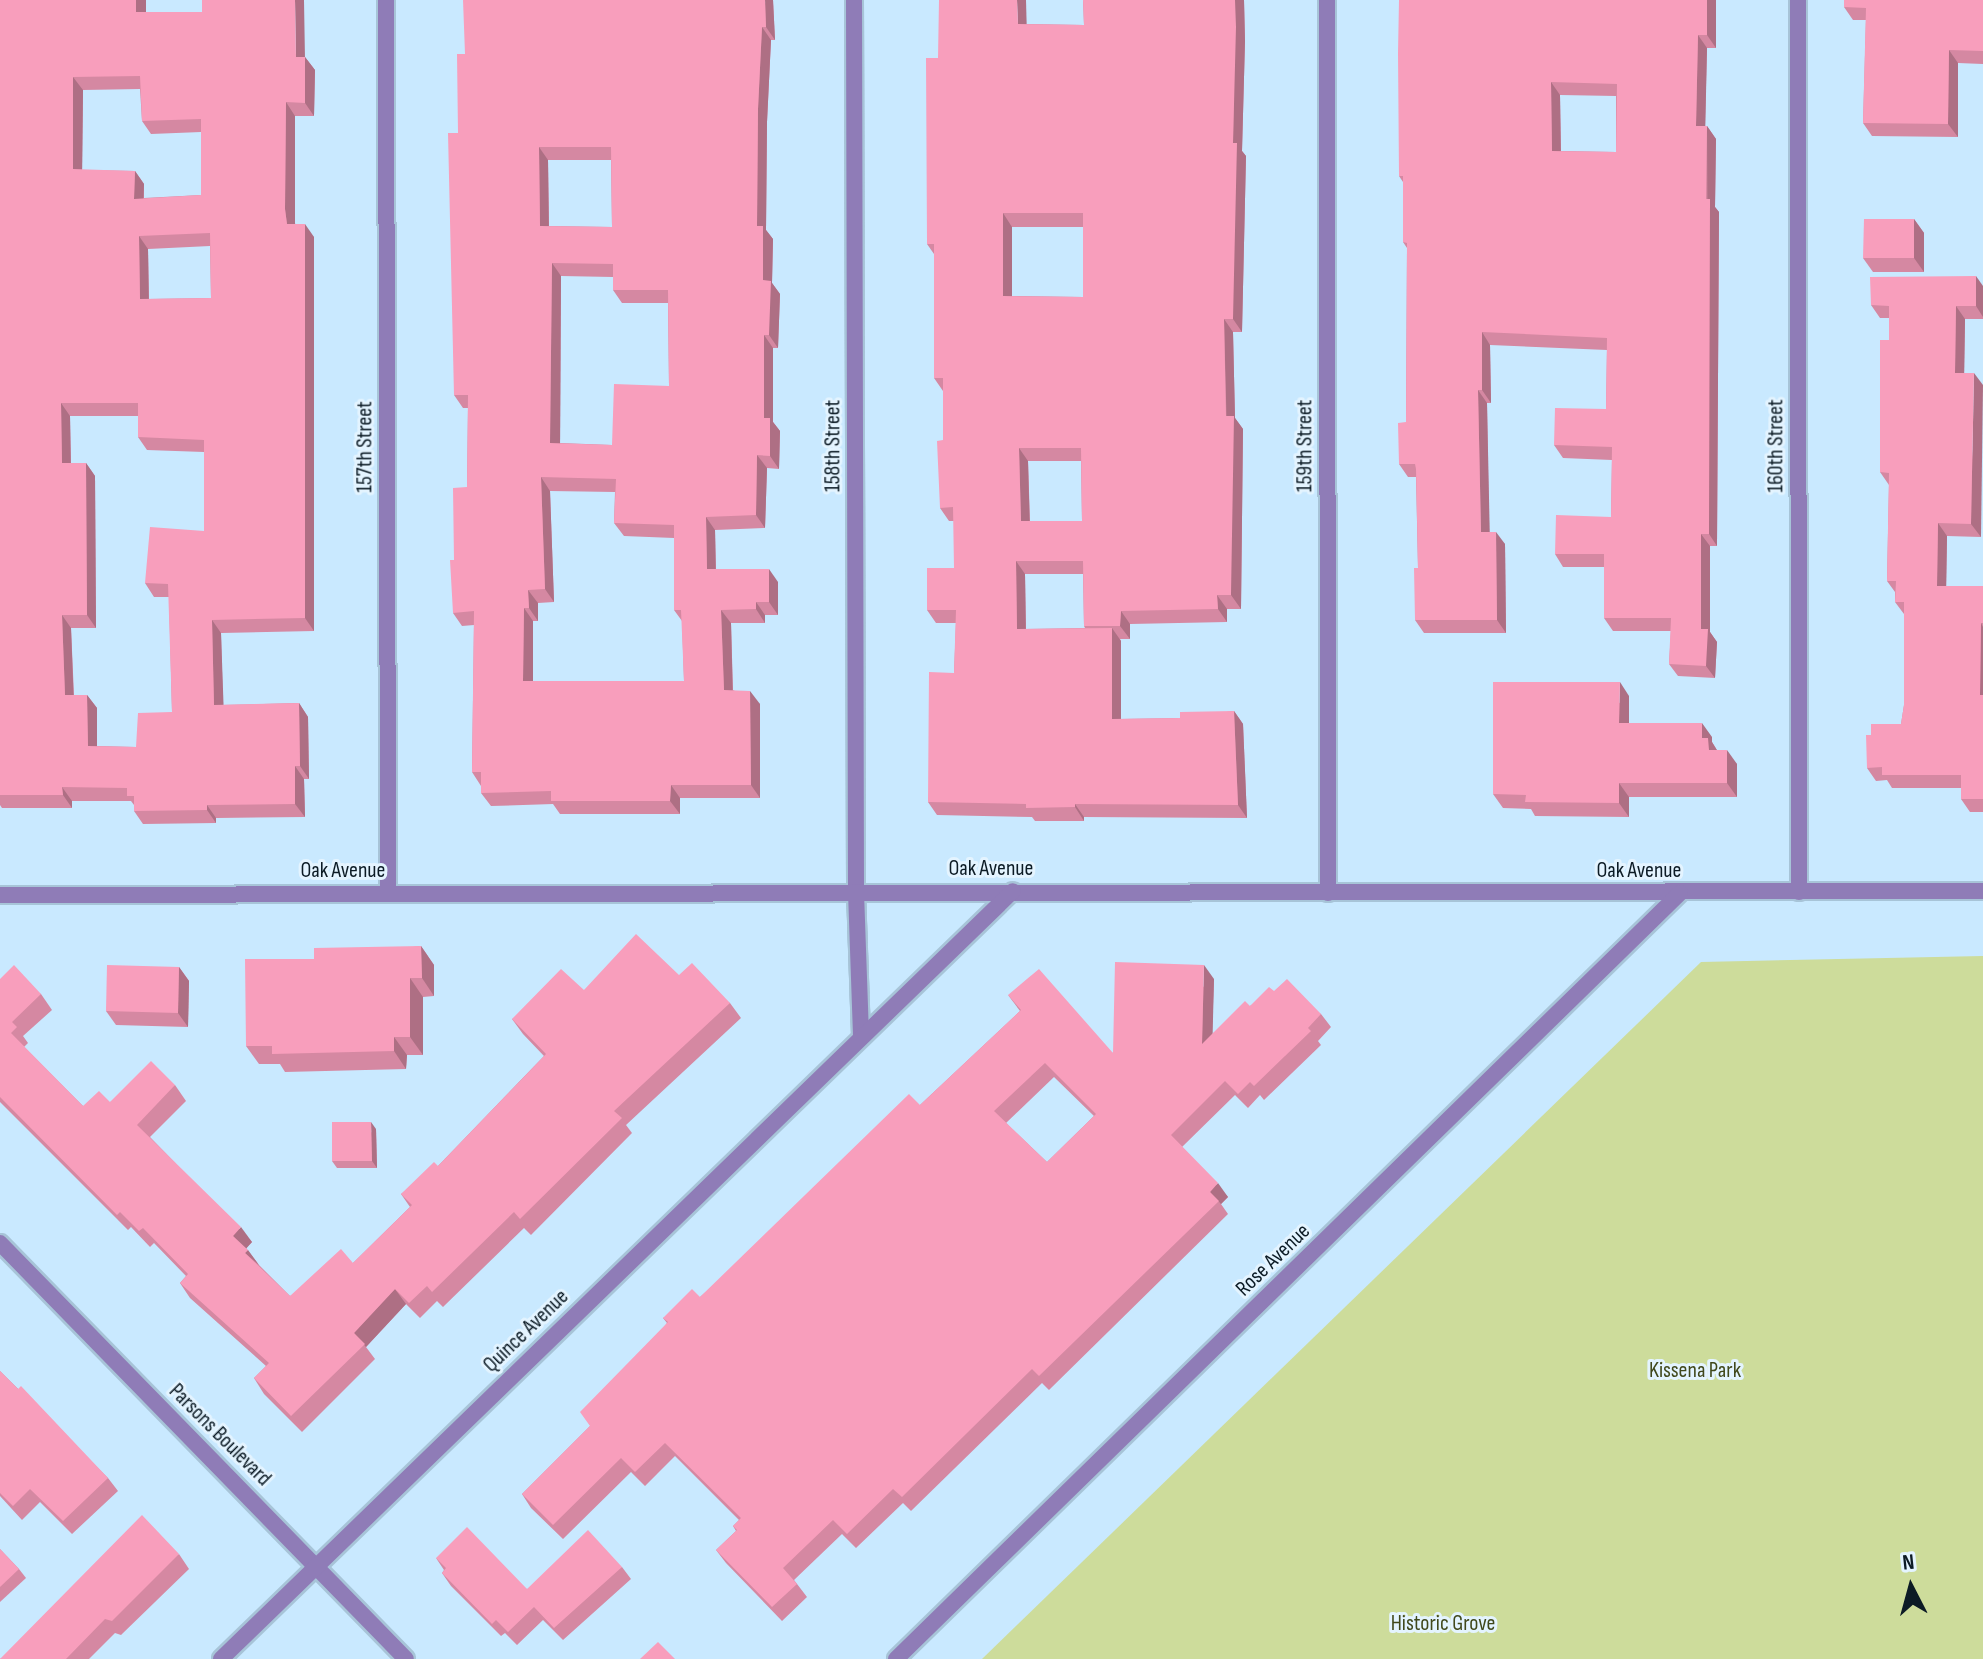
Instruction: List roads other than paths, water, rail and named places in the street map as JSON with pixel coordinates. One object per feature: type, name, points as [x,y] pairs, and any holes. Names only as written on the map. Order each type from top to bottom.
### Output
[{"type":"street","name":"157th Street","points":[[386,0],[388,893]]},
{"type":"street","name":"158th Street","points":[[854,0],[856,892]]},
{"type":"street","name":"159th Street","points":[[1327,0],[1328,893]]},
{"type":"street","name":"160th Street","points":[[1798,0],[1799,892]]},
{"type":"street","name":"Quince Avenue","points":[[221,1659],[861,1035],[1013,891]]},
{"type":"street","name":"Oak Avenue","points":[[0,895],[1983,891]]},
{"type":"street","points":[[856,892],[861,1035]]},
{"type":"street","name":"Rose Avenue","points":[[896,1659],[1680,893]]},
{"type":"street","name":"Parsons Boulevard","points":[[0,1243],[406,1659]]},
{"type":"park label","name":"Kissena Park","points":[[1695,1371]]},
{"type":"park label","name":"Historic Grove","points":[[1443,1624]]}]
